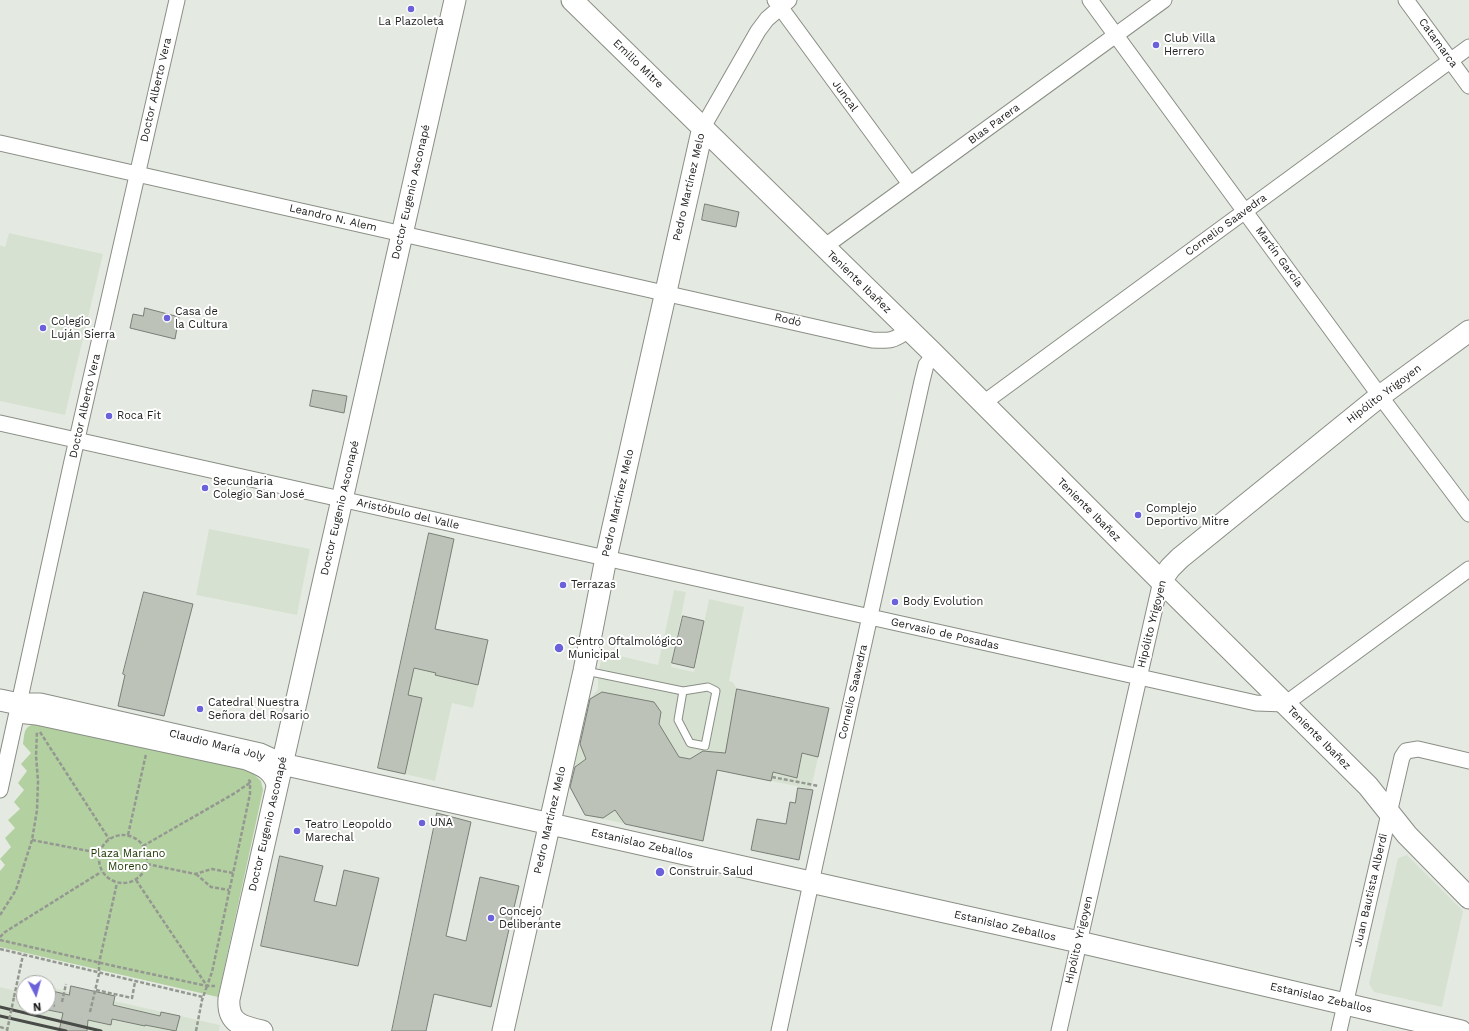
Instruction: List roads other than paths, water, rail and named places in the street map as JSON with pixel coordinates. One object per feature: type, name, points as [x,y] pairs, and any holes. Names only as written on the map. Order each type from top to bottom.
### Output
[{"type":"street","name":"Doctor Alberto Vera","points":[[0,790],[12,706],[77,440],[177,0]]},
{"type":"street","name":"Doctor Eugenio Asconapé","points":[[262,1031],[245,1027],[236,1022],[231,1016],[228,1007],[229,999],[455,0]]},
{"type":"street","name":"Emilio Mitre","points":[[572,0],[703,127]]},
{"type":"street","name":"Martín García","points":[[1090,0],[1380,396],[1469,514]]},
{"type":"street","name":"Blas Parera","points":[[824,247],[1164,0]]},
{"type":"street","name":"Catamarca","points":[[1406,0],[1469,86]]},
{"type":"street","name":"Pedro Martínez Melo","points":[[503,1031],[584,671],[606,558],[703,127],[758,31],[781,2]]},
{"type":"street","name":"Juncal","points":[[781,2],[910,184]]},
{"type":"street","name":"Cornelio Saavedra","points":[[982,404],[1469,47]]},
{"type":"street","name":"Teniente Ibañez","points":[[703,127],[1368,786],[1407,835],[1469,898]]},
{"type":"street","name":"Leandro N. Alem","points":[[0,143],[665,293]]},
{"type":"street","name":"Rodó","points":[[665,293],[872,340],[888,341],[895,339],[909,330]]},
{"type":"street","name":"Hipólito Yrigoyen","points":[[1059,1031],[1161,582],[1170,568],[1180,558],[1380,396],[1469,331]]},
{"type":"street","name":"Cornelio Saavedra","points":[[779,1031],[922,381],[926,365],[934,355]]},
{"type":"street","name":"Aristóbulo del Valle","points":[[0,423],[606,558]]},
{"type":"street","name":"Gervasio de Posadas","points":[[606,558],[1256,703],[1286,704]]},
{"type":"street","points":[[1286,704],[1469,569]]},
{"type":"street","name":"Claudio María Joly","points":[[12,706],[40,704],[260,754],[282,764],[549,823]]},
{"type":"street","name":"Claudio María Joly","points":[[12,706],[36,717],[246,762],[264,769],[273,779],[276,790]]},
{"type":"street","name":"Juan Bautista Alberdi","points":[[1340,1031],[1402,757],[1406,751],[1418,749],[1469,761]]},
{"type":"street","name":"Estanislao Zeballos","points":[[549,823],[1079,942],[1461,1031]]},
{"type":"lane","points":[[584,671],[683,691],[708,687],[716,691],[705,746],[690,743],[678,720],[683,691]]},
{"type":"railway","points":[[0,1007],[101,1031]]},
{"type":"railway","points":[[0,1016],[66,1031]]},
{"type":"place","name":"La Plazoleta","points":[[411,9]]},
{"type":"place","name":"Club Villa Herrero","points":[[1156,45]]},
{"type":"place","name":"Casa de la Cultura","points":[[167,318]]},
{"type":"place","name":"Colegio Luján Sierra","points":[[43,328]]},
{"type":"place","name":"Roca Fit","points":[[109,416]]},
{"type":"place","name":"Secundaria Colegio San José","points":[[205,488]]},
{"type":"place","name":"Complejo Deportivo Mitre","points":[[1138,515]]},
{"type":"place","name":"Terrazas","points":[[563,585]]},
{"type":"place","name":"Body Evolution","points":[[895,602]]},
{"type":"place","name":"Centro Oftalmológico Municipal","points":[[559,648]]},
{"type":"place","name":"Catedral Nuestra Señora del Rosario","points":[[200,709]]},
{"type":"place","name":"UNA","points":[[422,823]]},
{"type":"place","name":"Teatro Leopoldo Marechal","points":[[297,831]]},
{"type":"place","name":"Construir Salud","points":[[660,872]]},
{"type":"place","name":"Concejo Deliberante","points":[[491,918]]},
{"type":"park label","name":"Plaza Mariano Moreno","points":[[128,860]]}]
